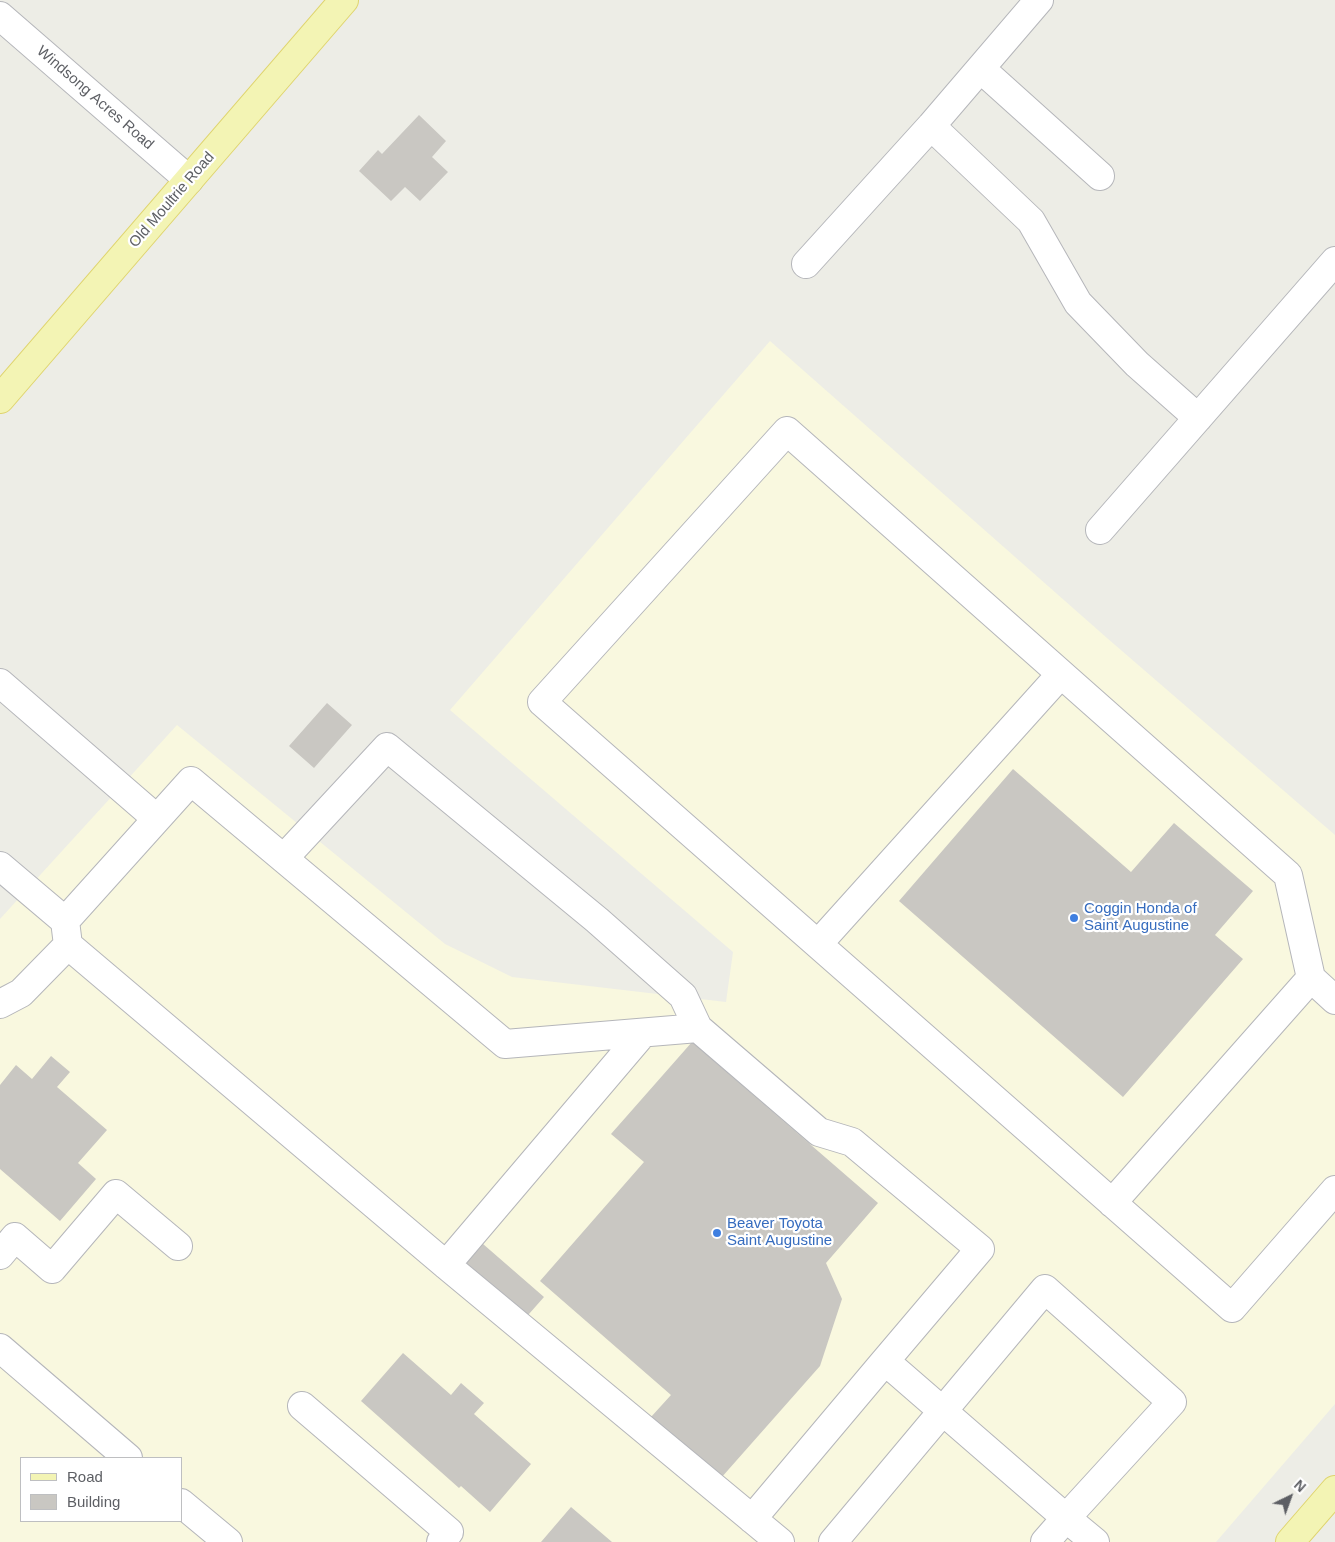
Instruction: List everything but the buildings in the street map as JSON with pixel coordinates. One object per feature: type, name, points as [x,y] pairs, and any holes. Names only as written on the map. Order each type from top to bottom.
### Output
[{"type":"main road","name":"Old Moultrie Road","points":[[0,399],[344,0]]},
{"type":"main road","points":[[1290,1542],[1335,1490]]},
{"type":"street","points":[[806,264],[931,126],[1039,0]]},
{"type":"street","name":"Windsong Acres Road","points":[[0,16],[189,180]]},
{"type":"street","points":[[981,69],[1100,176]]},
{"type":"street","points":[[931,126],[1031,221],[1078,303],[1137,364],[1198,418]]},
{"type":"street","points":[[1100,530],[1335,261]]},
{"type":"street","points":[[1335,1000],[1311,978],[1288,875],[787,430],[542,702],[1232,1308],[1335,1190]]},
{"type":"street","points":[[818,944],[1061,674]]},
{"type":"street","points":[[0,683],[156,818]]},
{"type":"street","points":[[284,858],[387,746],[597,920],[683,996],[698,1028],[819,1132],[852,1142],[980,1249],[752,1519]]},
{"type":"street","points":[[0,1004],[21,994],[156,818],[191,781],[505,1044],[698,1028]]},
{"type":"street","points":[[0,866],[67,933],[446,1265],[780,1542]]},
{"type":"street","points":[[1112,1203],[1311,978]]},
{"type":"street","points":[[446,1265],[643,1033]]},
{"type":"street","points":[[0,1255],[15,1237],[52,1269],[116,1194],[178,1246]]},
{"type":"street","points":[[833,1542],[1045,1289],[1172,1402],[1045,1542]]},
{"type":"street","points":[[0,1348],[127,1457]]},
{"type":"street","points":[[885,1361],[1095,1542]]},
{"type":"street","points":[[302,1406],[449,1532],[441,1542]]},
{"type":"street","points":[[182,1504],[221,1540]]},
{"type":"shaded area","points":[[770,341],[1107,638],[1335,835],[1335,1404],[1216,1542],[0,1542],[0,919],[177,725],[445,944],[512,977],[726,1002],[733,952],[450,710]]},
{"type":"place","name":"Coggin Honda of Saint Augustine","points":[[1074,918]]},
{"type":"place","name":"Beaver Toyota Saint Augustine","points":[[717,1233]]}]
